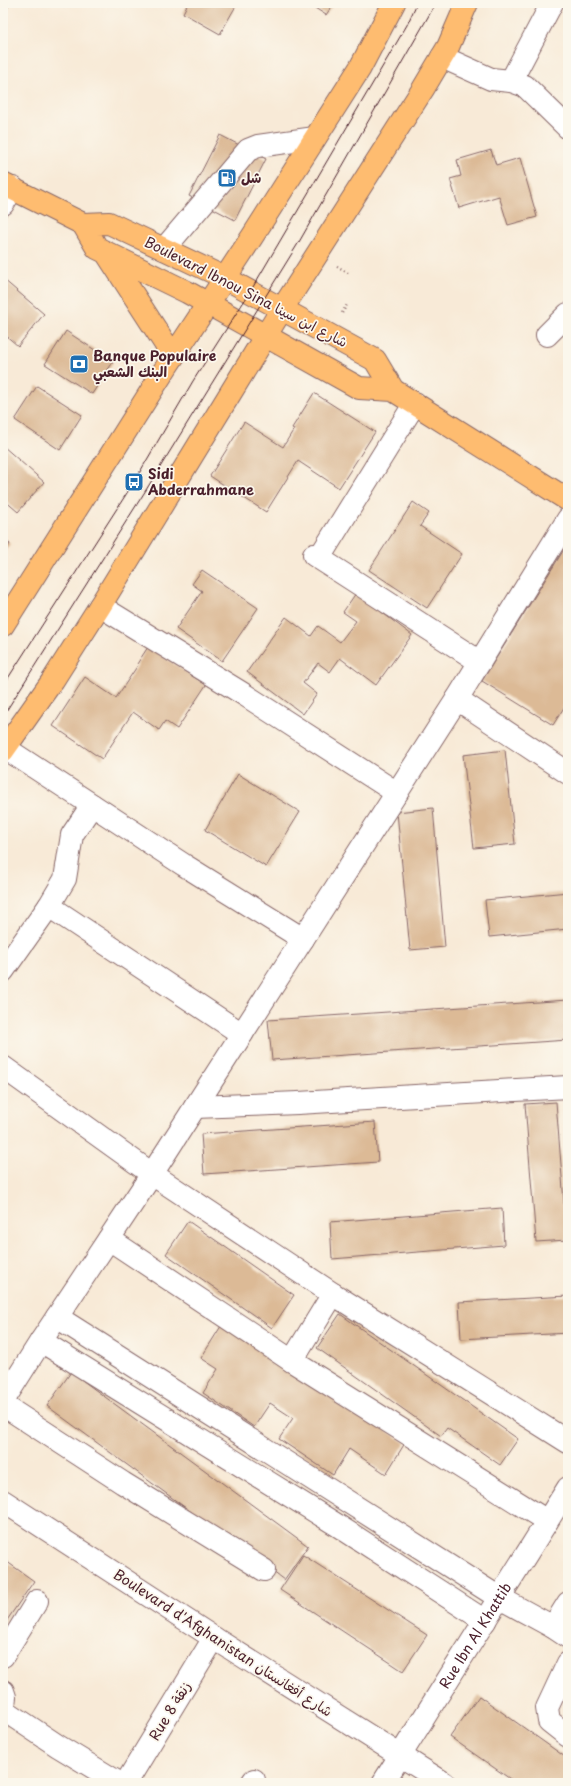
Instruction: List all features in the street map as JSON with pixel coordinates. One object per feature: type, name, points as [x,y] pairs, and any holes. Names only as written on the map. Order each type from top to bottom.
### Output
[{"type":"main road","points":[[3,625],[173,356],[360,68],[394,3]]},
{"type":"main road","points":[[4,750],[53,680],[100,606],[282,309],[423,89],[448,47],[466,3]]},
{"type":"main road","name":"Boulevard Ibnou Sina شارع ابن سينا","points":[[6,192],[83,224],[109,223],[225,278],[375,360],[393,390]]},
{"type":"main road","name":"Boulevard Ibnou Sina شارع ابن سينا","points":[[83,224],[97,248],[267,335],[359,388],[393,390],[568,500]]},
{"type":"main road","points":[[106,253],[173,356]]},
{"type":"street","points":[[511,80],[552,3]]},
{"type":"street","points":[[442,57],[491,79],[511,80],[525,86],[568,128]]},
{"type":"street","points":[[164,249],[248,150],[258,146],[315,138]]},
{"type":"street","points":[[547,335],[568,314]]},
{"type":"street","points":[[415,403],[316,556],[480,662]]},
{"type":"street","points":[[3,1401],[152,1174],[457,700],[568,519]]},
{"type":"street","points":[[100,606],[239,691],[397,793]]},
{"type":"street","points":[[457,700],[567,769]]},
{"type":"street","points":[[4,750],[303,939]]},
{"type":"street","points":[[3,972],[49,906],[65,879],[72,835],[92,805]]},
{"type":"street","points":[[49,906],[242,1034]]},
{"type":"street","points":[[3,1067],[152,1174],[333,1294],[568,1442]]},
{"type":"street","points":[[194,1107],[298,1103],[568,1087]]},
{"type":"street","points":[[109,1239],[193,1297],[292,1361],[547,1521]]},
{"type":"street","points":[[292,1361],[333,1294]]},
{"type":"street","points":[[57,1317],[498,1598],[561,1632],[568,1603]]},
{"type":"street","points":[[41,1341],[337,1526],[484,1621]]},
{"type":"street","points":[[3,1405],[123,1483],[264,1570]]},
{"type":"street","name":"Rue Ibn Al Khattib","points":[[382,1783],[568,1488]]},
{"type":"street","name":"Boulevard d'Afghanistan شارع أفغانستان","points":[[3,1501],[214,1638],[444,1783]]},
{"type":"street","points":[[337,1526],[349,1503]]},
{"type":"street","points":[[3,1656],[37,1601]]},
{"type":"street","name":"Rue 8 زنقة","points":[[126,1783],[214,1638]]},
{"type":"street","points":[[566,1734],[550,1721],[547,1708],[568,1663]]},
{"type":"street","points":[[3,1704],[58,1746],[119,1783]]},
{"type":"path","points":[[335,265],[348,273]]},
{"type":"path","points":[[342,313],[348,304]]},
{"type":"building","points":[[3,3],[10,3],[3,16]]},
{"type":"building","points":[[188,3],[237,4],[220,34],[183,13]]},
{"type":"building","points":[[307,3],[334,3],[326,15]]},
{"type":"building","name":"شل","points":[[220,135],[266,159],[235,220],[189,196]]},
{"type":"building","points":[[491,150],[496,165],[520,158],[537,217],[508,225],[499,196],[459,208],[450,179],[461,176],[457,160]]},
{"type":"building","points":[[3,279],[44,314],[18,346],[3,333]]},
{"type":"building","points":[[66,331],[113,362],[92,394],[45,364]]},
{"type":"building","points":[[37,386],[82,415],[60,450],[15,420]]},
{"type":"building","points":[[314,393],[375,432],[339,488],[298,461],[266,512],[210,476],[244,422],[283,447],[294,429],[292,428]]},
{"type":"building","points":[[3,446],[44,482],[18,512],[3,499]]},
{"type":"building","points":[[413,502],[429,513],[420,526],[462,554],[427,608],[369,570]]},
{"type":"building","points":[[3,538],[10,544],[3,553]]},
{"type":"building","points":[[568,543],[568,701],[553,725],[482,681]]},
{"type":"building","points":[[202,570],[258,608],[222,661],[176,629],[202,591],[192,584]]},
{"type":"building","points":[[356,593],[412,635],[376,685],[340,658],[330,672],[318,663],[303,683],[317,694],[303,714],[247,672],[286,617],[311,636],[318,626],[340,642],[356,621],[343,612]]},
{"type":"building","points":[[148,647],[206,685],[177,729],[165,721],[159,730],[133,712],[102,759],[53,726],[85,677],[116,698]]},
{"type":"building","points":[[505,750],[515,844],[474,848],[463,755]]},
{"type":"building","points":[[238,774],[300,812],[266,867],[205,830]]},
{"type":"building","points":[[433,808],[445,947],[410,950],[397,812]]},
{"type":"building","points":[[568,892],[568,929],[489,937],[485,900]]},
{"type":"building","points":[[568,1000],[568,1040],[272,1060],[268,1020]]},
{"type":"building","points":[[556,1102],[567,1240],[536,1242],[525,1104]]},
{"type":"building","points":[[375,1122],[378,1162],[204,1174],[201,1134]]},
{"type":"building","points":[[502,1208],[504,1245],[332,1259],[330,1222]]},
{"type":"building","points":[[188,1221],[294,1295],[272,1328],[166,1254]]},
{"type":"building","points":[[568,1296],[568,1333],[461,1339],[459,1302]]},
{"type":"building","points":[[340,1314],[518,1439],[500,1465],[447,1428],[441,1436],[317,1348]]},
{"type":"building","points":[[223,1323],[405,1443],[386,1474],[349,1449],[333,1475],[279,1439],[293,1418],[270,1403],[254,1427],[203,1393],[218,1369],[201,1358]]},
{"type":"building","points":[[71,1372],[308,1546],[284,1580],[47,1406]]},
{"type":"building","points":[[303,1555],[427,1635],[403,1671],[280,1590]]},
{"type":"building","points":[[3,1559],[34,1581],[3,1626]]},
{"type":"building","points":[[479,1696],[568,1759],[568,1783],[516,1783],[450,1737]]},
{"type":"tram line","points":[[3,686],[134,482],[193,381],[250,292],[407,25],[417,3]]},
{"type":"tram line","points":[[3,716],[146,490],[299,242],[436,3]]},
{"type":"place","name":"شل","points":[[227,178]]},
{"type":"place","name":"Banque Populaire البنك الشعبي","points":[[79,364]]},
{"type":"place","name":"Sidi Abderrahmane","points":[[134,482]]}]
